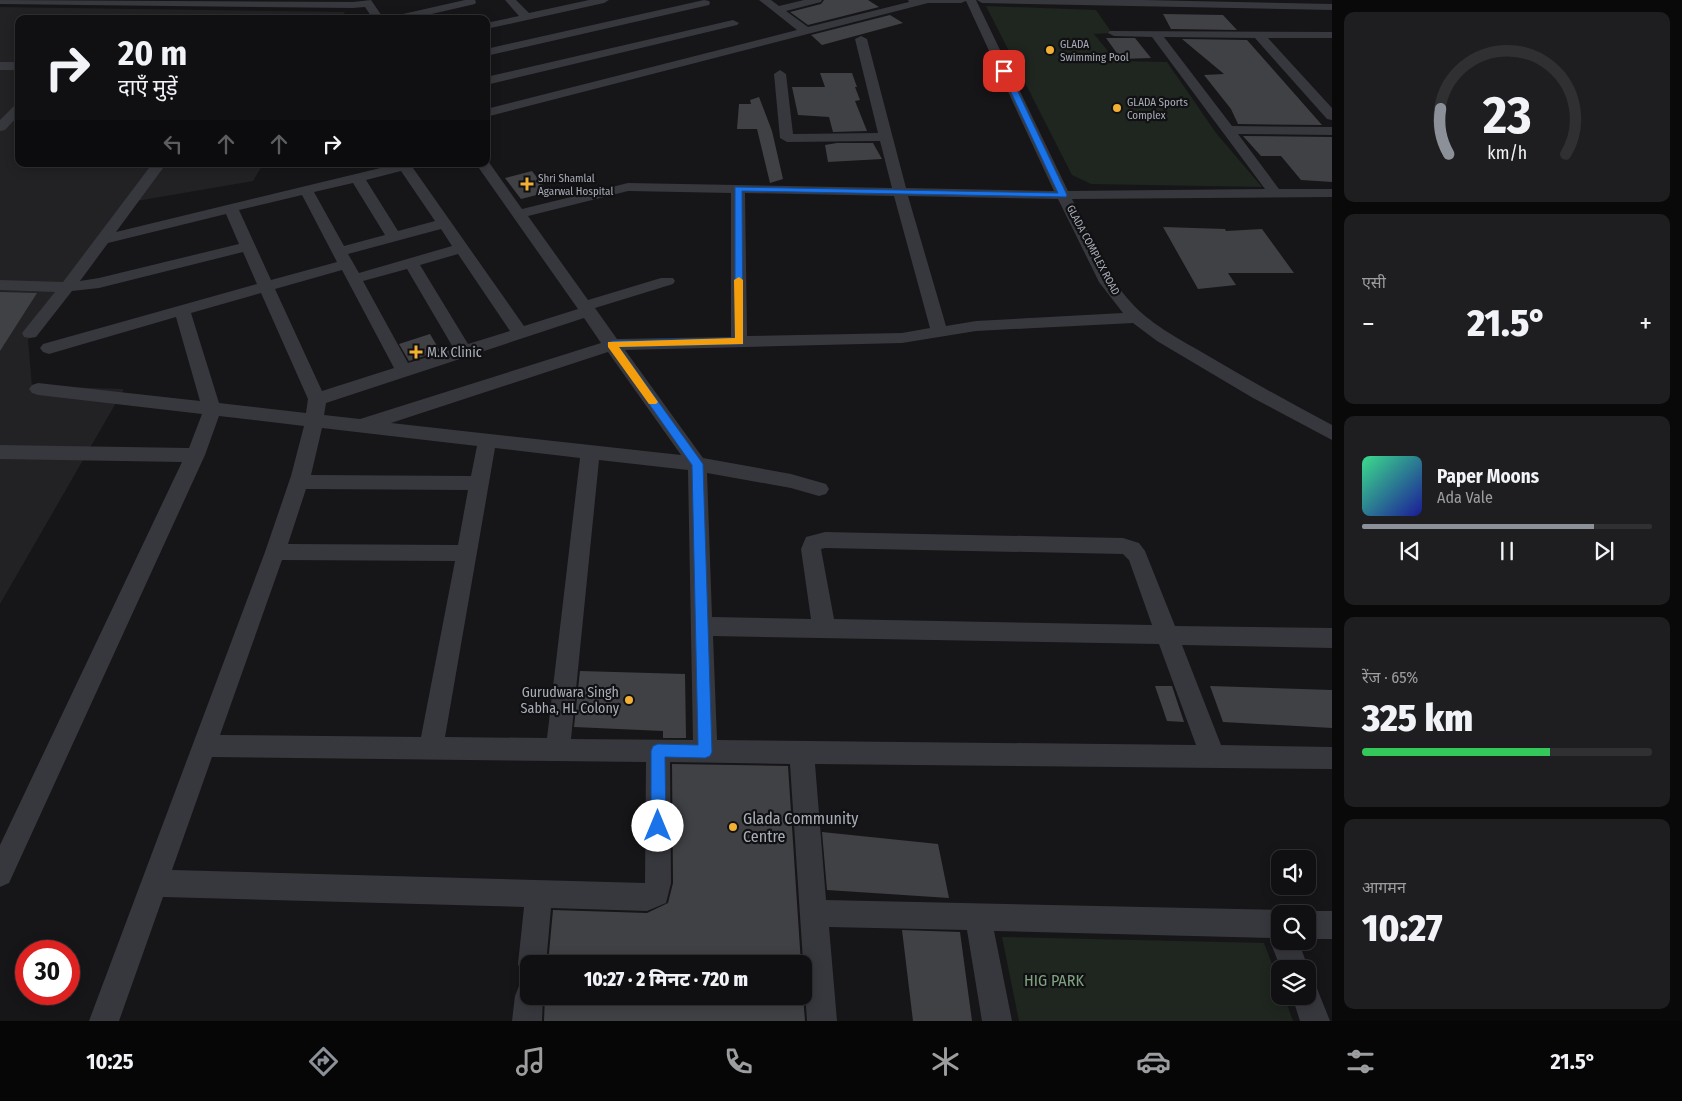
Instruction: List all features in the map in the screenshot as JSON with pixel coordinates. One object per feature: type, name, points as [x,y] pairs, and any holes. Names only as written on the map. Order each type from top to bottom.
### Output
[{"type":"street","points":[[250,0],[364,2],[375,15]]},
{"type":"street","points":[[510,0],[526,17]]},
{"type":"street","points":[[538,0],[550,12]]},
{"type":"street","points":[[490,26],[550,12],[579,2],[604,0]]},
{"type":"street","points":[[764,0],[806,31]]},
{"type":"street","points":[[778,10],[817,0]]},
{"type":"street","points":[[490,112],[806,31],[918,0],[961,0]]},
{"type":"street","name":"GLADA COMPLEX ROAD","points":[[971,0],[1063,195],[1107,282],[1121,302],[1136,318],[1201,361],[1332,433]]},
{"type":"street","points":[[982,0],[1332,6]]},
{"type":"street","points":[[0,1],[353,5],[364,2]]},
{"type":"street","points":[[271,15],[279,4]]},
{"type":"street","points":[[419,15],[475,6]]},
{"type":"street","points":[[490,52],[709,6],[760,43]]},
{"type":"street","points":[[490,80],[740,28]]},
{"type":"street","points":[[1114,34],[1332,35]]},
{"type":"street","points":[[1156,34],[1274,193]]},
{"type":"street","points":[[1259,35],[1332,116]]},
{"type":"street","points":[[861,39],[900,192],[939,332]]},
{"type":"street","points":[[0,66],[15,66]]},
{"type":"street","points":[[780,74],[787,138],[886,136]]},
{"type":"street","points":[[0,127],[15,112]]},
{"type":"street","points":[[1228,130],[1332,131]]},
{"type":"street","points":[[30,334],[157,167]]},
{"type":"street","points":[[104,239],[400,167]]},
{"type":"street","points":[[410,167],[444,223],[520,333]]},
{"type":"street","points":[[485,167],[697,464],[705,752]]},
{"type":"street","points":[[357,177],[394,237]]},
{"type":"street","points":[[519,214],[628,187],[1063,195],[1332,193]]},
{"type":"street","points":[[738,189],[739,342]]},
{"type":"street","points":[[306,190],[404,371]]},
{"type":"street","points":[[104,1021],[275,552],[299,482],[316,410],[266,287],[231,208]]},
{"type":"street","points":[[48,348],[266,287],[394,237],[444,223]]},
{"type":"street","points":[[0,285],[67,287],[99,283],[248,246]]},
{"type":"street","points":[[354,279],[462,248]]},
{"type":"street","points":[[412,262],[464,351]]},
{"type":"street","points":[[316,410],[404,371],[667,282]]},
{"type":"street","points":[[0,874],[196,455],[212,410],[182,311]]},
{"type":"street","points":[[360,426],[612,344],[902,338],[976,326],[1136,318]]},
{"type":"street","points":[[38,389],[212,410],[316,410],[360,426],[697,464],[791,481],[819,489]]},
{"type":"street","points":[[431,749],[486,441]]},
{"type":"street","points":[[0,452],[196,455]]},
{"type":"street","points":[[558,750],[590,452]]},
{"type":"street","points":[[299,482],[478,483]]},
{"type":"street","points":[[824,628],[811,549],[813,542],[834,540],[1122,546],[1132,549],[1138,557],[1213,757]]},
{"type":"street","points":[[275,552],[466,553]]},
{"type":"street","points":[[702,626],[1332,638]]},
{"type":"street","points":[[204,746],[1332,758]]},
{"type":"street","points":[[154,883],[647,897],[656,893],[658,883],[658,751]]},
{"type":"street","points":[[802,752],[822,1021]]},
{"type":"street","points":[[533,955],[539,894]]},
{"type":"street","points":[[814,914],[978,917],[1271,930]]},
{"type":"street","points":[[978,917],[997,1021]]},
{"type":"street","points":[[1316,925],[1332,925]]},
{"type":"street","points":[[526,1021],[528,1005]]},
{"type":"street","points":[[1309,1005],[1315,1021]]},
{"type":"shaded area","points":[[0,7],[345,12],[343,15],[15,15],[15,167],[261,167],[253,181],[125,203],[28,340],[32,386],[124,389],[0,604]]},
{"type":"green space","name":"GLADA Sports Complex","points":[[986,6],[1096,10],[1112,33],[1094,34],[1107,50],[1119,61],[1167,62],[1216,133],[1262,187],[1091,184],[1072,175]]},
{"type":"green space","name":"HIG PARK","points":[[1002,937],[1264,943],[1271,961],[1271,1005],[1287,1005],[1293,1021],[1019,1021]]},
{"type":"building","points":[[824,0],[868,0],[879,7],[808,25],[790,12],[821,4]]},
{"type":"building","points":[[1163,14],[1223,15],[1237,30],[1171,29]]},
{"type":"building","points":[[890,15],[903,23],[822,45],[811,35]]},
{"type":"building","points":[[1106,38],[1135,38],[1151,58],[1121,59]]},
{"type":"building","points":[[1182,39],[1247,40],[1322,125],[1238,124],[1231,109],[1204,75],[1224,74]]},
{"type":"building","points":[[820,73],[852,73],[860,100],[855,101],[867,131],[833,132],[829,117],[798,115],[792,87],[825,87]]},
{"type":"building","points":[[759,97],[772,131],[783,179],[770,183],[757,129],[737,129],[739,104],[751,104],[750,100]]},
{"type":"building","points":[[1243,136],[1332,137],[1332,182],[1301,180],[1281,156],[1261,156]]},
{"type":"building","points":[[873,143],[882,159],[828,162],[825,145]]},
{"type":"building","points":[[532,171],[548,192],[521,199],[505,178]]},
{"type":"building","points":[[1163,227],[1225,229],[1226,231],[1262,229],[1294,273],[1228,273],[1236,285],[1198,289]]},
{"type":"building","points":[[0,292],[37,293],[0,351]]},
{"type":"building","points":[[430,334],[440,351],[409,361],[399,344]]},
{"type":"building","name":"Gurudwara Singh Sabha, HL Colony","points":[[580,671],[685,674],[686,738],[663,738],[663,731],[574,727]]},
{"type":"building","points":[[1155,686],[1172,686],[1184,722],[1167,721]]},
{"type":"building","points":[[1210,686],[1332,690],[1332,728],[1223,722]]},
{"type":"building","name":"Glada Community Centre","points":[[672,764],[788,766],[800,955],[549,955],[553,910],[647,913],[668,903],[673,883]]},
{"type":"building","points":[[822,832],[938,844],[949,898],[827,890]]},
{"type":"building","points":[[902,930],[960,932],[972,1021],[913,1021]]},
{"type":"building","points":[[545,1005],[804,1005],[805,1021],[544,1021]]},
{"type":"slow traffic","points":[[653,402],[612,344],[739,342],[739,280]]},
{"type":"place","name":"GLADA Swimming Pool","points":[[1050,50]]},
{"type":"place","name":"GLADA Sports Complex","points":[[1117,108]]},
{"type":"place","name":"Shri Shamlal Agarwal Hospital","points":[[527,184]]},
{"type":"place","name":"M.K Clinic","points":[[416,352]]},
{"type":"place","name":"Gurudwara Singh Sabha, HL Colony","points":[[629,700]]},
{"type":"place","name":"Glada Community Centre","points":[[733,827]]},
{"type":"route","points":[[658,826],[658,751],[705,752],[697,464],[612,344],[739,342],[738,189],[1063,195],[1004,71]]}]
